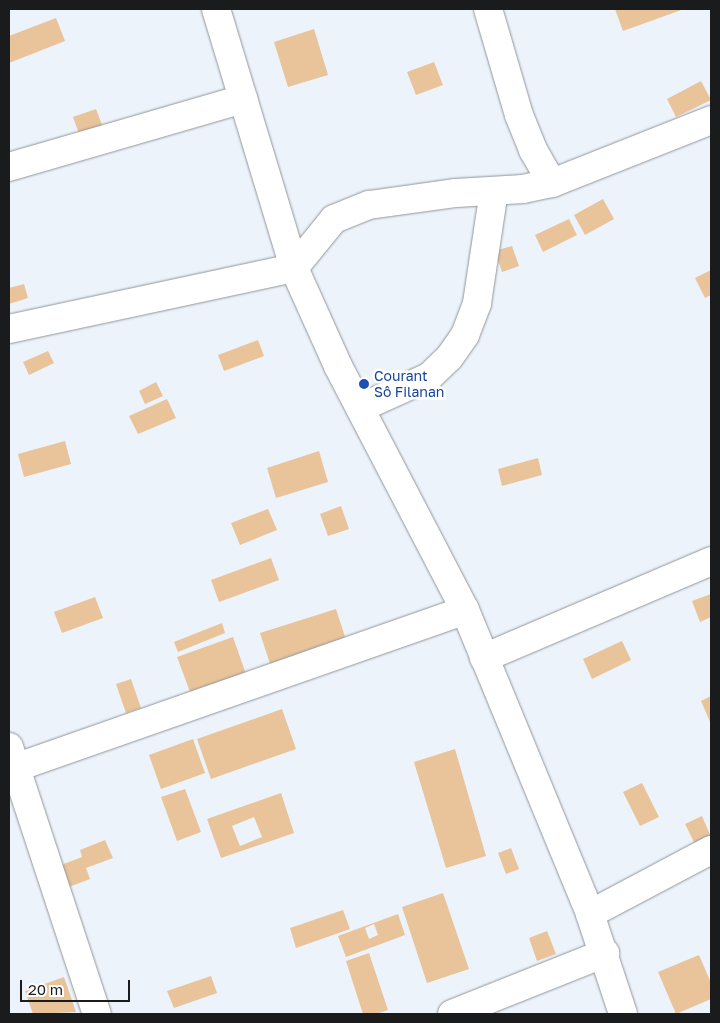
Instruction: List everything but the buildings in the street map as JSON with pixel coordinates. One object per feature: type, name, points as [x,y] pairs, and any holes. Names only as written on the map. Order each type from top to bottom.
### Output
[{"type":"street","points":[[216,9],[294,268],[360,408],[465,610],[590,914],[605,954],[623,1014]]},
{"type":"street","points":[[488,9],[519,114],[533,150],[552,183]]},
{"type":"street","points":[[9,167],[243,99]]},
{"type":"street","points":[[9,330],[294,268],[334,219],[369,205],[456,193],[494,192],[552,183],[711,120]]},
{"type":"street","points":[[360,408],[429,377],[449,358],[465,335],[477,303],[494,192]]},
{"type":"street","points":[[484,658],[711,561]]},
{"type":"street","points":[[97,1014],[11,762],[465,610]]},
{"type":"street","points":[[590,914],[711,850]]},
{"type":"street","points":[[452,1014],[605,954]]},
{"type":"place","name":"Courant Sô Filanan","points":[[364,384]]}]
